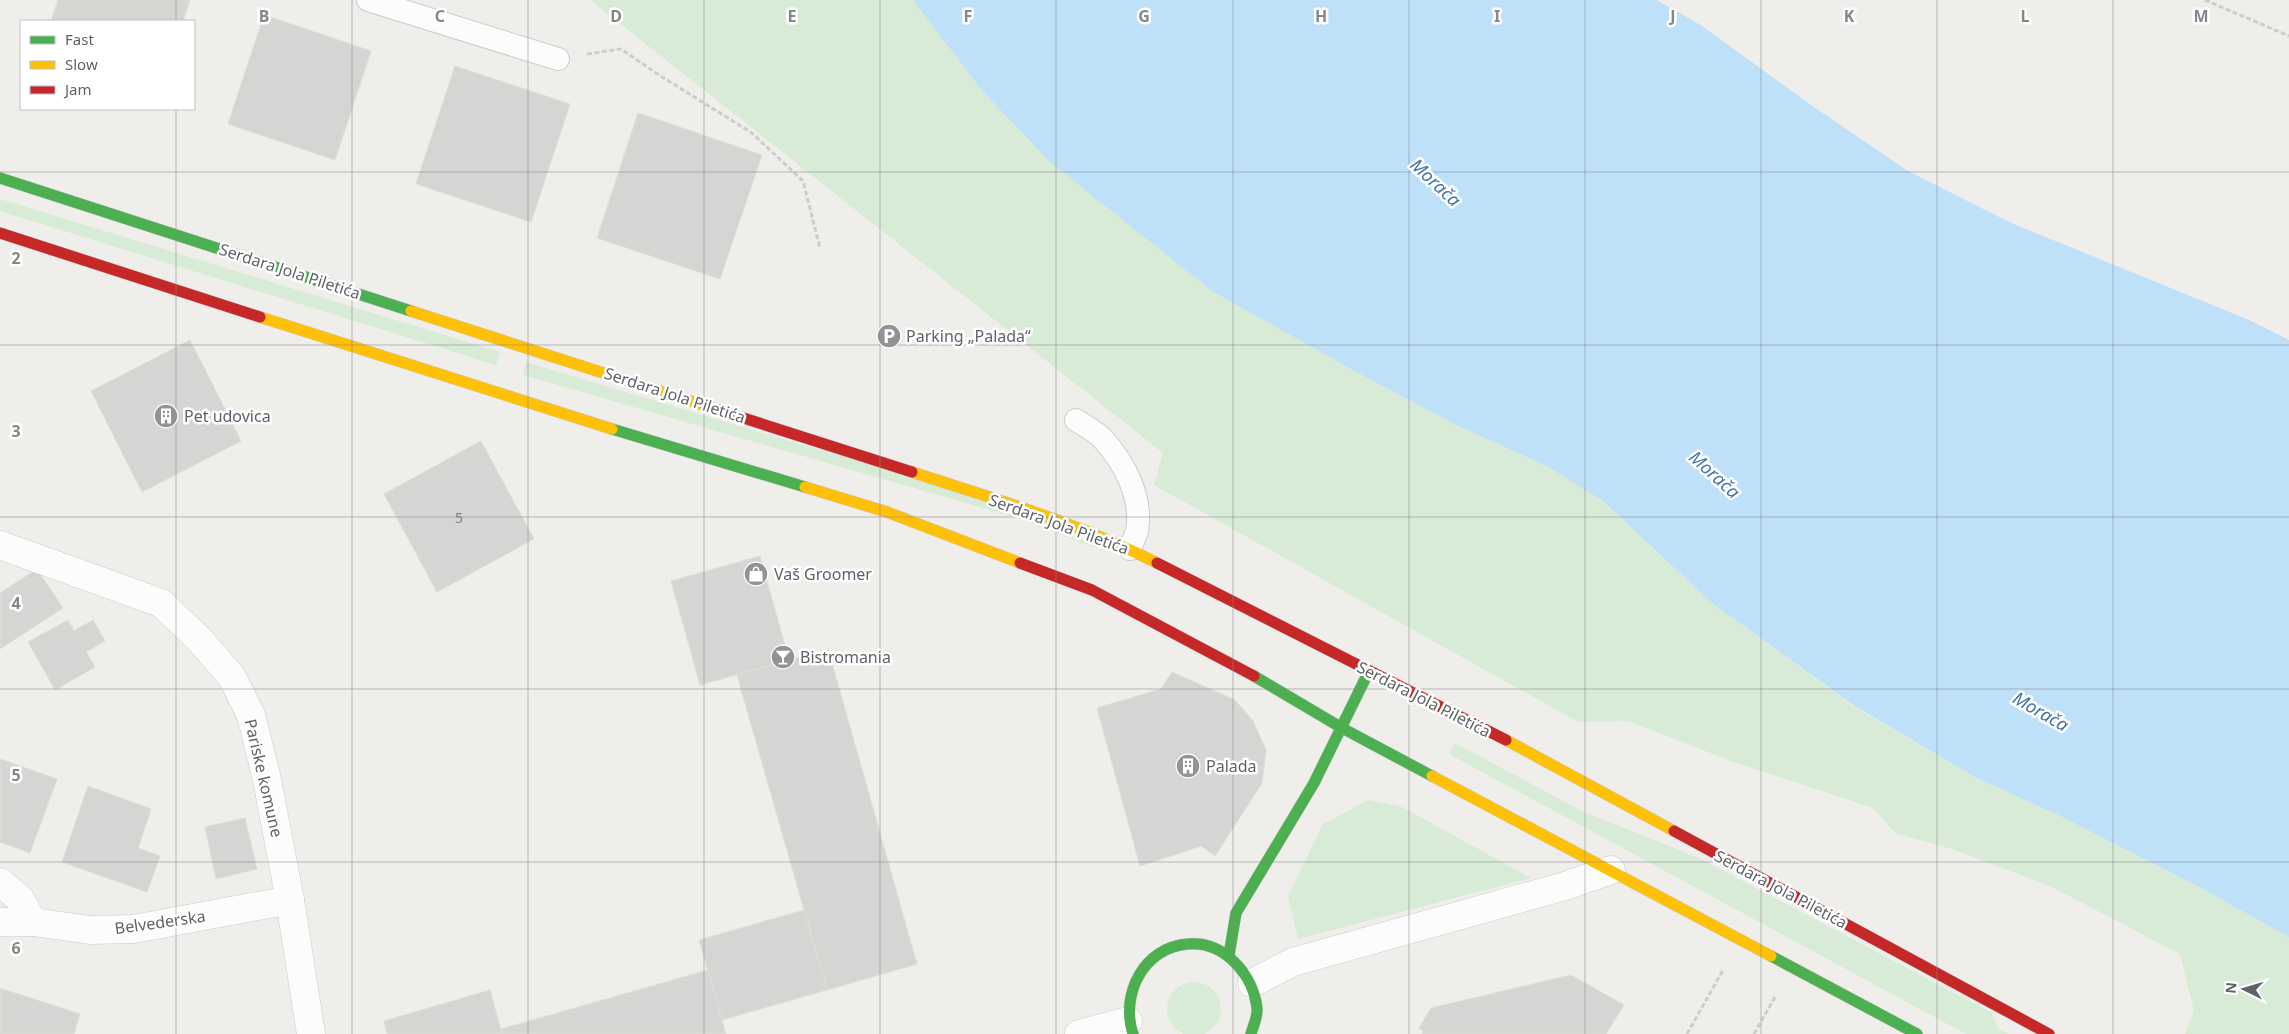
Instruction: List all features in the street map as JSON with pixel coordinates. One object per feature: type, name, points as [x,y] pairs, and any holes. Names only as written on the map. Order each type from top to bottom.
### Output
[{"type":"main road","name":"Serdara Jola Piletića","points":[[0,178],[1026,509],[1130,549],[1465,718],[2049,1034]]},
{"type":"main road","points":[[0,233],[509,398],[887,512],[1092,590],[1259,678],[1342,728],[1916,1034]]},
{"type":"main road","points":[[1229,955],[1236,913],[1314,783],[1369,671]]},
{"type":"main road","points":[[1130,1028],[1130,990],[1146,962],[1164,949],[1186,944],[1209,946],[1229,955],[1243,968],[1252,983],[1257,1010],[1251,1034]]},
{"type":"street","name":"Pariske komune","points":[[0,545],[161,603],[199,639],[232,676],[251,715],[266,775],[290,900],[311,1034]]},
{"type":"street","points":[[1252,983],[1293,962],[1565,886],[1611,870]]},
{"type":"street","points":[[0,882],[20,900],[33,922]]},
{"type":"street","name":"Belvederska","points":[[0,922],[33,922],[90,930],[134,929],[290,900]]},
{"type":"street","points":[[1079,1034],[1130,1028]]},
{"type":"lane","points":[[368,0],[558,59]]},
{"type":"lane","points":[[1076,420],[1101,437],[1124,466],[1131,482],[1137,531],[1130,549]]},
{"type":"path","points":[[2205,0],[2289,36]]},
{"type":"path","points":[[558,59],[621,49],[659,76],[752,133],[803,180],[820,248]]},
{"type":"path","points":[[1687,1034],[1722,970]]},
{"type":"path","points":[[1754,1034],[1775,997]]},
{"type":"green space","points":[[590,0],[913,0],[983,92],[1049,161],[1369,379],[1460,427],[1545,465],[1603,501],[1712,603],[1856,708],[1975,777],[2062,817],[2201,888],[2289,937],[2289,1034],[2185,1034],[2194,1011],[2180,954],[2050,886],[1952,849],[1895,833],[1873,808],[1728,760],[1629,721],[1578,722],[1154,485],[1163,453]]},
{"type":"green space","points":[[0,199],[500,352],[496,365],[0,211]]},
{"type":"green space","points":[[526,362],[1018,507],[1104,551],[1014,517],[523,375]]},
{"type":"green space","points":[[1455,743],[1582,811],[1699,858],[1992,1013],[1998,1029],[2009,1034],[1966,1034],[1449,754]]},
{"type":"green space","points":[[1369,800],[1402,807],[1531,878],[1298,939],[1288,896],[1323,824]]},
{"type":"green space","points":[[1189,982],[1199,982],[1209,986],[1217,994],[1221,1004],[1221,1014],[1217,1024],[1209,1032],[1202,1035],[1186,1035],[1179,1032],[1171,1024],[1167,1014],[1167,1004],[1171,994],[1179,986]]},
{"type":"water","name":"Morača","points":[[913,0],[1657,0],[1702,26],[1811,105],[1908,171],[2009,222],[2249,320],[2289,340],[2289,937],[2201,888],[2062,817],[1975,777],[1856,707],[1712,603],[1603,501],[1545,465],[1460,427],[1369,379],[1212,291],[1049,161],[983,92]]},
{"type":"building","points":[[58,0],[190,0],[183,20],[51,20]]},
{"type":"building","points":[[264,15],[371,51],[335,160],[228,124]]},
{"type":"building","points":[[455,66],[570,104],[531,222],[416,184]]},
{"type":"building","points":[[638,113],[762,155],[720,279],[597,238]]},
{"type":"building","name":"Pet udovica","points":[[190,340],[241,441],[142,492],[91,391]]},
{"type":"building","points":[[481,441],[534,539],[437,592],[384,494]]},
{"type":"building","points":[[760,556],[789,660],[700,685],[671,581]]},
{"type":"building","points":[[37,569],[63,608],[0,649],[0,593]]},
{"type":"building","points":[[68,620],[74,631],[93,620],[105,641],[86,652],[95,667],[55,690],[28,642]]},
{"type":"building","points":[[828,649],[917,964],[827,990],[737,675]]},
{"type":"building","name":"Palada","points":[[1172,672],[1235,700],[1253,721],[1266,750],[1262,783],[1215,856],[1201,846],[1140,866],[1097,708],[1161,689]]},
{"type":"building","points":[[0,759],[57,779],[30,853],[0,842]]},
{"type":"building","points":[[88,786],[151,809],[138,848],[160,856],[147,892],[62,862]]},
{"type":"building","points":[[245,818],[257,869],[216,879],[205,827]]},
{"type":"building","points":[[804,910],[827,990],[722,1020],[699,940]]},
{"type":"building","points":[[708,970],[726,1034],[502,1034],[501,1029]]},
{"type":"building","points":[[1571,975],[1624,1005],[1606,1034],[1422,1034],[1423,1031],[1419,1028],[1431,1008]]},
{"type":"building","points":[[0,988],[80,1014],[74,1034],[0,1034]]},
{"type":"building","points":[[490,990],[502,1034],[387,1034],[384,1021]]},
{"type":"traffic: fast","points":[[0,178],[411,311]]},
{"type":"traffic: fast","points":[[612,429],[805,487]]},
{"type":"traffic: fast","points":[[1229,955],[1236,913],[1314,783],[1369,671]]},
{"type":"traffic: fast","points":[[1254,676],[1342,728],[1432,776]]},
{"type":"traffic: fast","points":[[1133,1034],[1130,1019],[1130,1003],[1139,975],[1148,963],[1159,954],[1172,947],[1188,944],[1214,948],[1235,962],[1243,972],[1250,984],[1257,1008],[1251,1034]]},
{"type":"traffic: fast","points":[[1771,956],[1917,1034]]},
{"type":"traffic: slow","points":[[411,311],[706,406]]},
{"type":"traffic: slow","points":[[260,317],[612,429]]},
{"type":"traffic: slow","points":[[912,472],[1067,524],[1157,563]]},
{"type":"traffic: slow","points":[[805,487],[887,512],[1020,563]]},
{"type":"traffic: slow","points":[[1506,740],[1674,831]]},
{"type":"traffic: slow","points":[[1432,776],[1771,956]]},
{"type":"traffic: jam","points":[[0,233],[260,317]]},
{"type":"traffic: jam","points":[[706,406],[912,472]]},
{"type":"traffic: jam","points":[[1020,563],[1092,590],[1254,676]]},
{"type":"traffic: jam","points":[[1157,563],[1506,740]]},
{"type":"traffic: jam","points":[[1674,831],[2049,1034]]},
{"type":"place","name":"Parking „Palada“","points":[[889,336]]},
{"type":"place","name":"Pet udovica","points":[[166,416]]},
{"type":"place","name":"Vaš Groomer","points":[[756,574]]},
{"type":"place","name":"Bistromania","points":[[783,657]]},
{"type":"place","name":"Palada","points":[[1188,766]]}]
